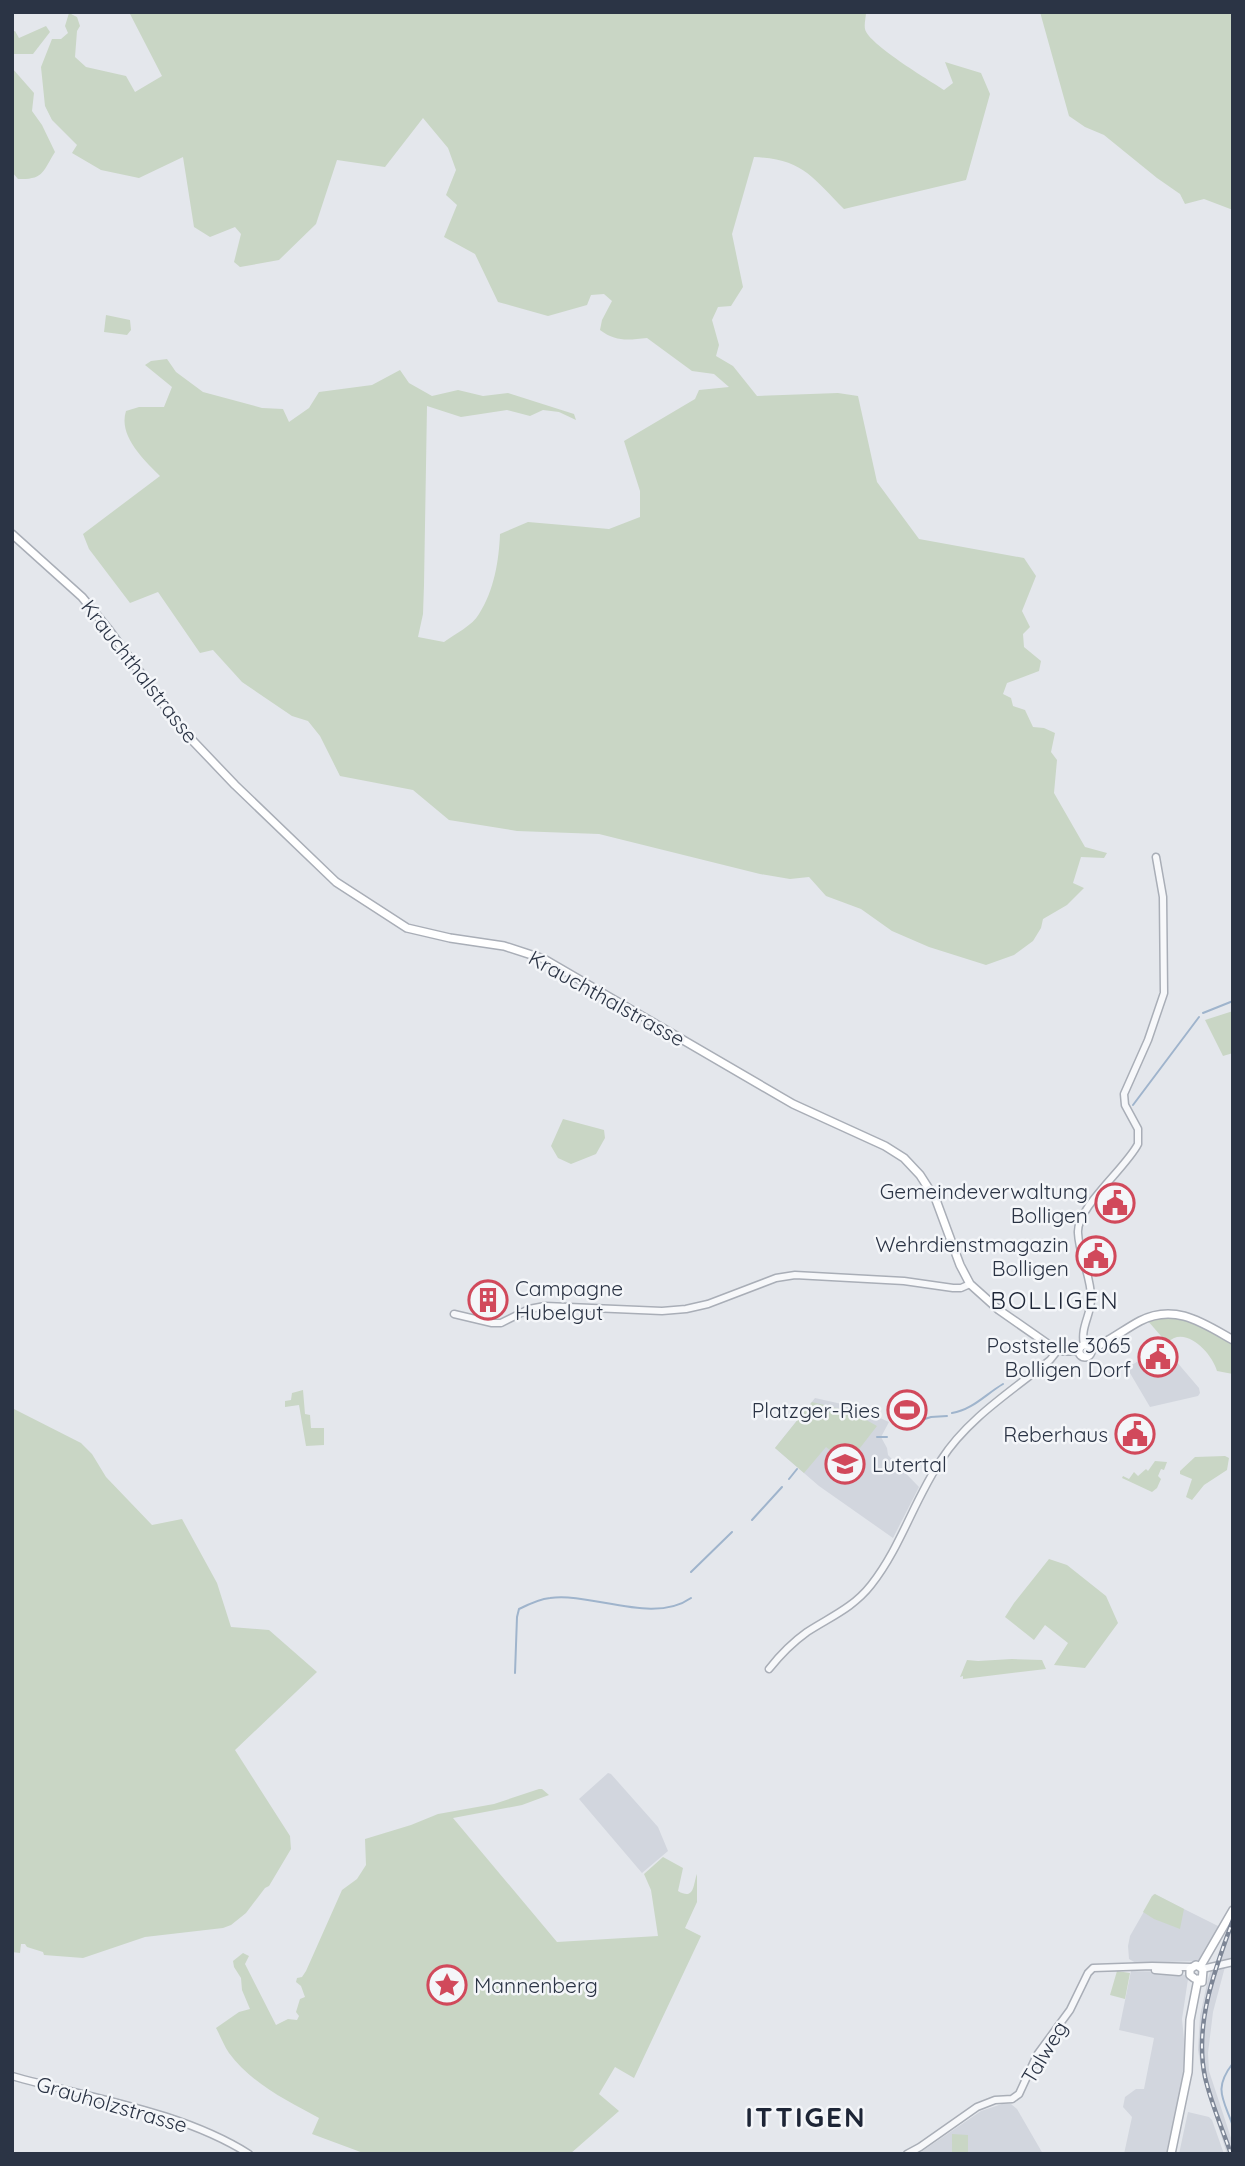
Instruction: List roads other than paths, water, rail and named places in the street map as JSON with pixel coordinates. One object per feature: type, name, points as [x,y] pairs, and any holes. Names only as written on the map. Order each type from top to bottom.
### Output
[{"type":"main road","name":"Krauchthalstrasse","points":[[12,534],[82,597],[193,741],[336,882],[407,928],[504,946],[544,959],[793,1104],[894,1152],[915,1169],[931,1192],[970,1284]]},
{"type":"main road","points":[[970,1284],[999,1310],[1058,1350],[1085,1348],[1140,1321],[1165,1313],[1189,1317],[1233,1340]]},
{"type":"main road","points":[[1171,2154],[1188,2072],[1197,1973],[1233,1910]]},
{"type":"street","points":[[1085,1348],[1082,1331],[1091,1297],[1078,1225],[1084,1212],[1137,1147],[1139,1132],[1126,1108],[1125,1089],[1148,1040],[1164,989],[1163,897],[1156,857]]},
{"type":"street","points":[[454,1314],[497,1323],[545,1306],[675,1310],[708,1304],[770,1280],[795,1275],[904,1281],[953,1288],[970,1284]]},
{"type":"street","points":[[769,1669],[804,1635],[847,1609],[866,1592],[890,1559],[929,1479],[955,1441],[984,1413],[1050,1360],[1058,1350]]},
{"type":"street","name":"Talweg","points":[[907,2154],[977,2107],[1017,2096],[1037,2055],[1067,2015],[1090,1970],[1097,1967],[1133,1967],[1197,1973],[1233,1962]]},
{"type":"street","name":"Grauholzstrasse","points":[[12,2076],[198,2128],[249,2154]]},
{"type":"waterway","points":[[1203,1013],[1233,1001]]},
{"type":"waterway","points":[[1133,1105],[1199,1017]]},
{"type":"waterway","points":[[952,1413],[972,1405],[1003,1384]]},
{"type":"waterway","points":[[906,1425],[931,1417],[947,1416]]},
{"type":"waterway","points":[[877,1437],[887,1437]]},
{"type":"waterway","points":[[789,1479],[797,1469]]},
{"type":"waterway","points":[[752,1520],[782,1487]]},
{"type":"waterway","points":[[691,1572],[732,1532]]},
{"type":"waterway","points":[[515,1673],[517,1617],[519,1609],[530,1604],[566,1597],[659,1609],[676,1606],[691,1598]]},
{"type":"waterway","points":[[1233,2063],[1222,2087],[1223,2101],[1233,2126]]},
{"type":"railway","points":[[1231,2154],[1205,2077],[1202,2037],[1208,1997],[1233,1920]]},
{"type":"place","name":"Gemeindeverwaltung Bolligen","points":[[1115,1203]]},
{"type":"place","name":"Wehrdienstmagazin Bolligen","points":[[1096,1256]]},
{"type":"place","name":"Campagne Hubelgut","points":[[488,1300]]},
{"type":"place","name":"Poststelle 3065 Bolligen Dorf","points":[[1158,1357]]},
{"type":"place","name":"Platzger-Ries","points":[[907,1410]]},
{"type":"place","name":"Reberhaus","points":[[1135,1434]]},
{"type":"place","name":"Lutertal","points":[[845,1464]]},
{"type":"place","name":"Mannenberg","points":[[447,1985]]},
{"type":"district","name":"BOLLIGEN","points":[[1055,1300]]},
{"type":"district","name":"ITTIGEN","points":[[806,2116]]}]
